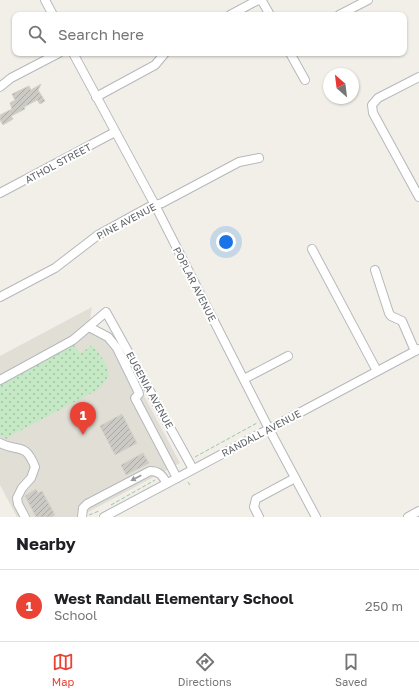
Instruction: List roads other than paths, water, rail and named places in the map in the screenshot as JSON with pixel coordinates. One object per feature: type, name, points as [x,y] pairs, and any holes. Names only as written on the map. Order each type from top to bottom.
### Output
[{"type":"street","points":[[45,0],[51,12]]},
{"type":"street","points":[[236,12],[258,0],[262,1],[268,12]]},
{"type":"street","points":[[345,12],[368,0]]},
{"type":"street","points":[[0,87],[12,78],[53,56]]},
{"type":"street","name":"POPLAR AVENUE","points":[[75,56],[155,205],[269,429],[316,517]]},
{"type":"street","points":[[96,97],[145,71],[154,65],[162,56]]},
{"type":"street","points":[[292,56],[305,80]]},
{"type":"street","points":[[419,77],[378,98],[372,105],[373,113],[419,197]]},
{"type":"street","name":"ATHOL STREET","points":[[0,193],[115,132]]},
{"type":"street","name":"PINE AVENUE","points":[[0,297],[55,268],[98,235],[150,207],[162,203],[239,162],[259,158]]},
{"type":"street","points":[[312,249],[377,371]]},
{"type":"street","points":[[375,270],[389,313],[391,316],[402,321],[417,350]]},
{"type":"street","name":"EUGENIA AVENUE","points":[[89,327],[106,312],[193,469]]},
{"type":"street","points":[[0,380],[73,340],[89,327],[108,337],[117,348],[138,391],[139,394],[135,398],[178,478]]},
{"type":"street","name":"RANDALL AVENUE","points":[[103,513],[178,478],[417,350]]},
{"type":"street","points":[[244,379],[288,356]]},
{"type":"street","points":[[0,443],[24,450],[31,456],[36,467],[31,478],[22,488],[17,498],[18,504],[25,517]]},
{"type":"street","points":[[84,516],[83,508],[87,504],[150,471],[160,473],[167,483]]},
{"type":"street","points":[[259,517],[254,507],[256,499],[295,478]]},
{"type":"street","points":[[408,517],[419,511]]},
{"type":"place","name":"West Randall Elementary School","points":[[83,435]]}]
